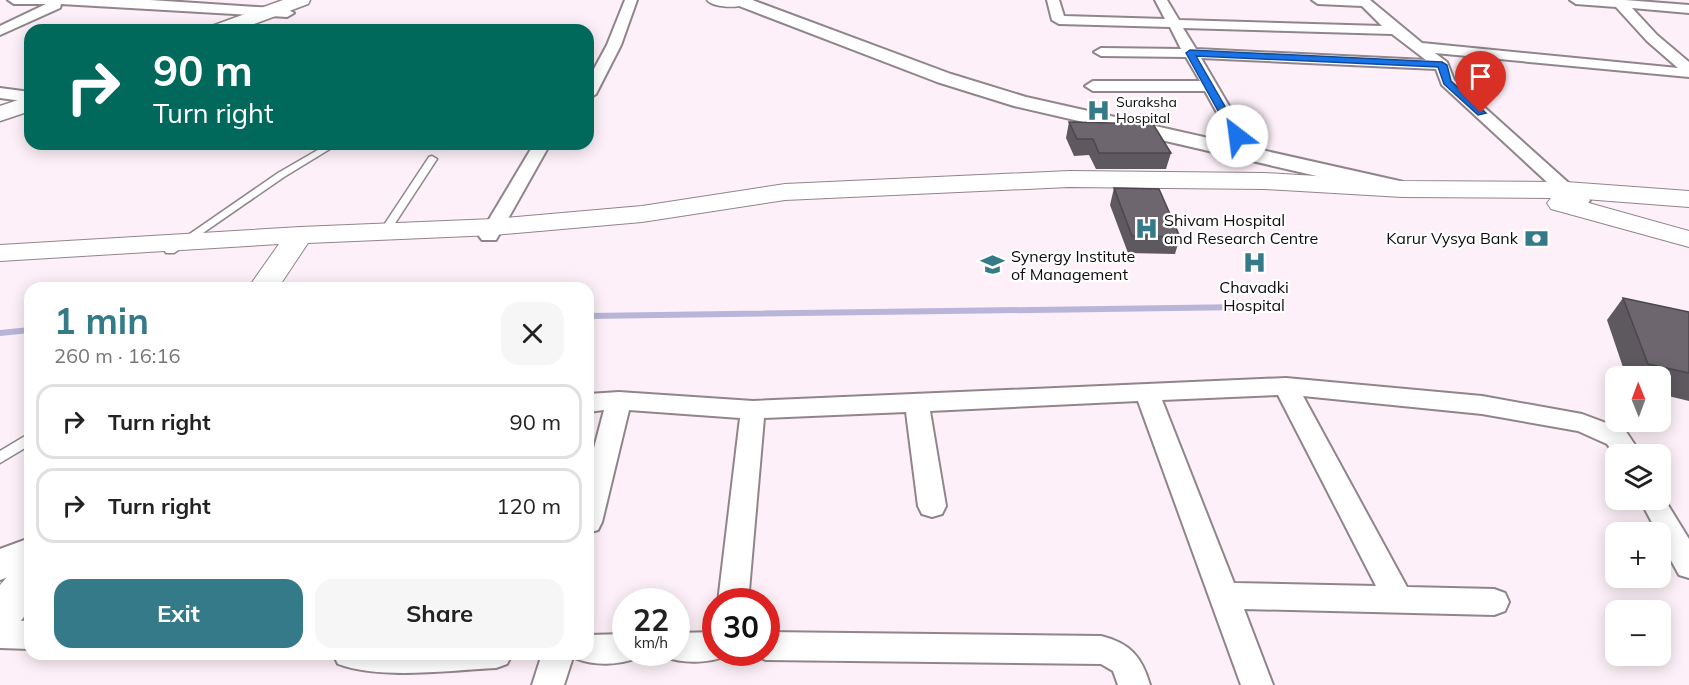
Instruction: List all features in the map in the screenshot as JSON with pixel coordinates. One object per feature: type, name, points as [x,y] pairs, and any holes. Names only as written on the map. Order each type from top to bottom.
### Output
[{"type":"highway","points":[[237,24],[285,8],[322,0]]},
{"type":"highway","points":[[716,0],[742,1]]},
{"type":"highway","points":[[254,24],[285,8]]},
{"type":"highway","points":[[0,114],[24,105]]},
{"type":"highway","points":[[0,124],[24,114]]},
{"type":"main road","points":[[0,253],[492,232],[644,223],[785,192],[1070,179],[1264,181],[1402,189],[1509,191],[1689,207]]},
{"type":"main road","points":[[723,204],[1073,188],[1268,189],[1429,197],[1564,196],[1689,199]]},
{"type":"main road","points":[[1564,196],[1689,239]]},
{"type":"main road","points":[[267,282],[297,240],[385,231],[492,232]]},
{"type":"main road","points":[[0,261],[178,246]]},
{"type":"main road","points":[[0,615],[24,586]]},
{"type":"street","points":[[14,0],[285,8]]},
{"type":"street","points":[[594,83],[614,45],[631,0]]},
{"type":"street","points":[[1053,0],[1059,20],[1395,30]]},
{"type":"street","points":[[1161,0],[1247,152]]},
{"type":"street","points":[[1318,0],[1364,1],[1395,30],[1442,65],[1447,82],[1564,196]]},
{"type":"street","points":[[1576,0],[1689,9]]},
{"type":"street","points":[[0,31],[62,1]]},
{"type":"street","points":[[742,1],[933,74],[1021,102],[1247,152],[1429,197]]},
{"type":"street","points":[[1618,2],[1652,38],[1689,71]]},
{"type":"street","points":[[1416,47],[1689,71]]},
{"type":"street","points":[[1101,52],[1190,53],[1442,65]]},
{"type":"street","points":[[1093,86],[1209,86]]},
{"type":"street","points":[[0,93],[24,96]]},
{"type":"street","points":[[492,232],[539,150]]},
{"type":"street","points":[[1286,386],[1398,599]]},
{"type":"street","points":[[594,403],[619,401],[753,410],[1286,386],[1482,405],[1582,423],[1616,437],[1621,444]]},
{"type":"street","points":[[1147,392],[1257,685]]},
{"type":"street","points":[[594,499],[619,401]]},
{"type":"street","points":[[917,404],[932,506]]},
{"type":"street","points":[[734,588],[753,410]]},
{"type":"street","points":[[1658,510],[1689,566]]},
{"type":"street","points":[[0,565],[24,555]]},
{"type":"street","points":[[1223,596],[1494,602]]},
{"type":"street","points":[[0,634],[24,635]]},
{"type":"street","points":[[780,646],[1101,650],[1115,653],[1130,666],[1134,685]]},
{"type":"street","points":[[594,649],[612,648]]},
{"type":"street","points":[[548,685],[556,660]]},
{"type":"lane","points":[[178,246],[281,175],[324,150]]},
{"type":"lane","points":[[385,231],[432,159]]},
{"type":"lane","points":[[0,458],[24,442]]},
{"type":"building","points":[[1069,122],[1153,124],[1171,153],[1099,153],[1093,139],[1077,139]]},
{"type":"building","points":[[1114,188],[1159,189],[1180,237],[1132,236]]},
{"type":"building","points":[[1623,298],[1689,312],[1689,373],[1671,369],[1671,366],[1648,364]]},
{"type":"waterway","points":[[594,316],[1244,307]]},
{"type":"waterway","points":[[0,333],[24,331]]},
{"type":"place","name":"Suraksha Hospital","points":[[1098,110]]},
{"type":"place","name":"Shivam Hospital and Research Centre","points":[[1146,229]]},
{"type":"place","name":"Karur Vysya Bank","points":[[1536,238]]},
{"type":"place","name":"Chavadki Hospital","points":[[1254,262]]},
{"type":"place","name":"Synergy Institute of Management","points":[[993,265]]},
{"type":"route","points":[[1237,136],[1190,53],[1442,65],[1447,82],[1481,113]]}]
